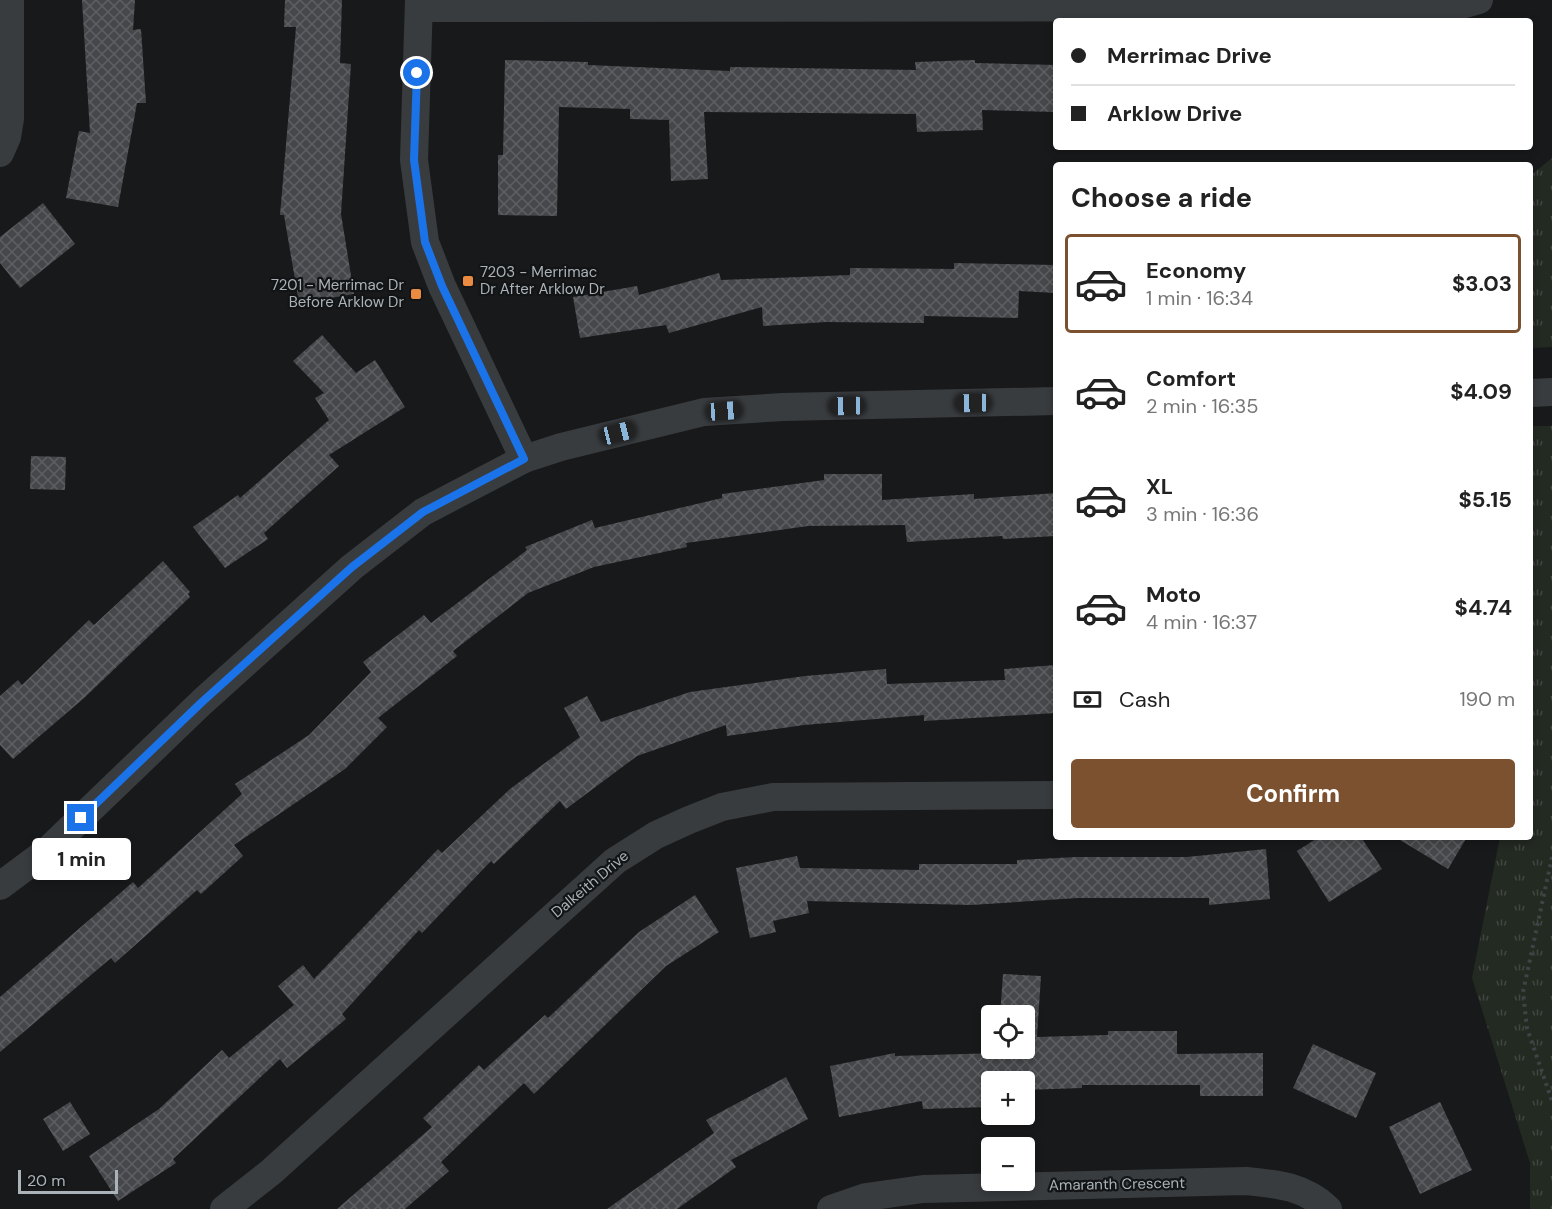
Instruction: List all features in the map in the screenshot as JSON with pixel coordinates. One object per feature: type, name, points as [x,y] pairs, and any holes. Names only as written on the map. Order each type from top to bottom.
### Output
[{"type":"street","points":[[0,153],[7,137],[10,118],[10,0]]},
{"type":"street","points":[[524,459],[442,286],[425,242],[414,160],[419,4],[1454,7],[1479,0]]},
{"type":"street","points":[[1533,393],[1552,392]]},
{"type":"street","points":[[0,886],[47,851],[202,702],[352,567],[423,512],[524,459],[561,447],[704,412],[783,407],[1053,401]]},
{"type":"street","name":"Dalkeith Drive","points":[[224,1209],[271,1172],[615,861],[656,835],[722,807],[773,796],[1053,795]]},
{"type":"street","name":"Amaranth Crescent","points":[[831,1209],[866,1197],[923,1189],[1246,1181],[1279,1184],[1299,1190],[1328,1209]]},
{"type":"path","points":[[1552,857],[1523,992],[1527,1028],[1552,1101]]},
{"type":"green space","points":[[1552,158],[1552,347],[1533,348],[1533,174]]},
{"type":"green space","points":[[1533,426],[1552,426],[1552,1209],[1530,1209],[1530,1163],[1472,978],[1499,840],[1533,840]]},
{"type":"building","points":[[82,0],[135,0],[133,30],[141,29],[146,103],[137,103],[118,207],[66,198],[79,131],[90,133]]},
{"type":"building","points":[[285,0],[342,0],[340,63],[351,64],[341,214],[354,294],[299,303],[284,215],[280,215],[296,27],[284,27]]},
{"type":"building","points":[[505,60],[588,62],[588,65],[730,71],[730,67],[916,70],[915,62],[975,60],[975,63],[1053,65],[1053,112],[982,110],[983,130],[917,132],[916,114],[704,112],[708,179],[671,181],[669,120],[630,119],[630,109],[559,107],[557,216],[498,215],[498,155],[503,155]]},
{"type":"building","points":[[43,203],[75,244],[20,288],[0,263],[0,237]]},
{"type":"building","points":[[954,263],[1053,265],[1053,293],[1019,291],[1018,318],[924,316],[924,323],[826,322],[763,326],[762,307],[669,333],[666,325],[580,338],[573,297],[637,286],[639,295],[719,273],[721,280],[850,275],[850,268],[954,269]]},
{"type":"building","points":[[322,335],[356,373],[375,360],[405,407],[329,455],[339,466],[264,533],[268,539],[225,568],[193,527],[238,495],[240,498],[329,420],[315,398],[324,393],[293,361]]},
{"type":"building","points":[[31,456],[66,457],[65,490],[30,489]]},
{"type":"building","points":[[824,474],[882,474],[882,500],[974,494],[974,499],[1053,493],[1053,536],[1003,539],[1002,536],[907,542],[905,525],[808,526],[686,543],[687,547],[594,567],[528,593],[453,651],[457,656],[378,718],[387,727],[345,769],[234,845],[243,856],[201,894],[197,890],[115,963],[111,958],[0,1052],[0,997],[133,882],[138,888],[242,794],[235,784],[309,735],[371,672],[363,662],[424,615],[431,623],[527,550],[525,547],[592,520],[595,528],[722,498],[722,494],[824,480]]},
{"type":"building","points":[[163,561],[190,592],[188,594],[190,597],[84,698],[13,759],[0,745],[0,696],[18,680],[22,685],[89,620],[94,625]]},
{"type":"building","points":[[1053,665],[1053,713],[924,721],[924,715],[804,725],[727,736],[726,725],[637,756],[566,809],[560,801],[494,864],[491,861],[422,933],[419,930],[342,1014],[346,1019],[287,1068],[280,1059],[173,1159],[176,1163],[118,1201],[89,1156],[159,1109],[222,1050],[229,1058],[294,1005],[278,986],[303,965],[314,979],[438,849],[442,853],[510,789],[580,737],[564,708],[587,696],[601,722],[690,692],[805,676],[886,669],[887,684],[1005,680],[1004,669]]},
{"type":"building","points":[[1314,840],[1363,840],[1382,869],[1329,902],[1297,851]]},
{"type":"building","points":[[1400,840],[1465,840],[1448,869]]},
{"type":"building","points":[[1266,849],[1270,899],[1209,905],[1209,898],[1078,898],[971,905],[807,901],[809,913],[773,921],[776,932],[750,938],[736,868],[797,856],[800,868],[919,870],[919,864],[1017,864],[1017,860],[1077,857],[1187,857]]},
{"type":"building","points":[[695,895],[719,932],[666,966],[534,1094],[524,1083],[441,1162],[449,1171],[405,1209],[337,1209],[432,1127],[423,1118],[479,1065],[484,1070],[545,1015],[548,1018],[639,932]]},
{"type":"building","points":[[1003,974],[1041,976],[1037,1037],[1108,1035],[1108,1031],[1177,1031],[1177,1054],[1263,1053],[1263,1096],[1200,1096],[1200,1085],[1082,1085],[1082,1088],[1035,1090],[1035,1071],[981,1071],[981,1107],[923,1109],[922,1101],[839,1117],[830,1066],[895,1053],[895,1056],[981,1053],[981,1059],[1035,1059],[1035,1005],[1001,1005]]},
{"type":"building","points":[[1313,1044],[1376,1073],[1356,1118],[1293,1088]]},
{"type":"building","points":[[786,1077],[808,1119],[731,1160],[736,1167],[677,1209],[607,1209],[714,1133],[706,1120]]},
{"type":"building","points":[[70,1102],[90,1134],[63,1151],[43,1119]]},
{"type":"building","points":[[1440,1102],[1472,1170],[1420,1194],[1389,1127]]},
{"type":"place","name":"7203 - Merrimac Dr After Arklow Dr","points":[[468,281]]},
{"type":"place","name":"7201 - Merrimac Dr Before Arklow Dr","points":[[416,294]]},
{"type":"route","points":[[81,818],[202,702],[352,567],[423,512],[524,459],[442,286],[425,242],[414,160],[417,73]]}]
